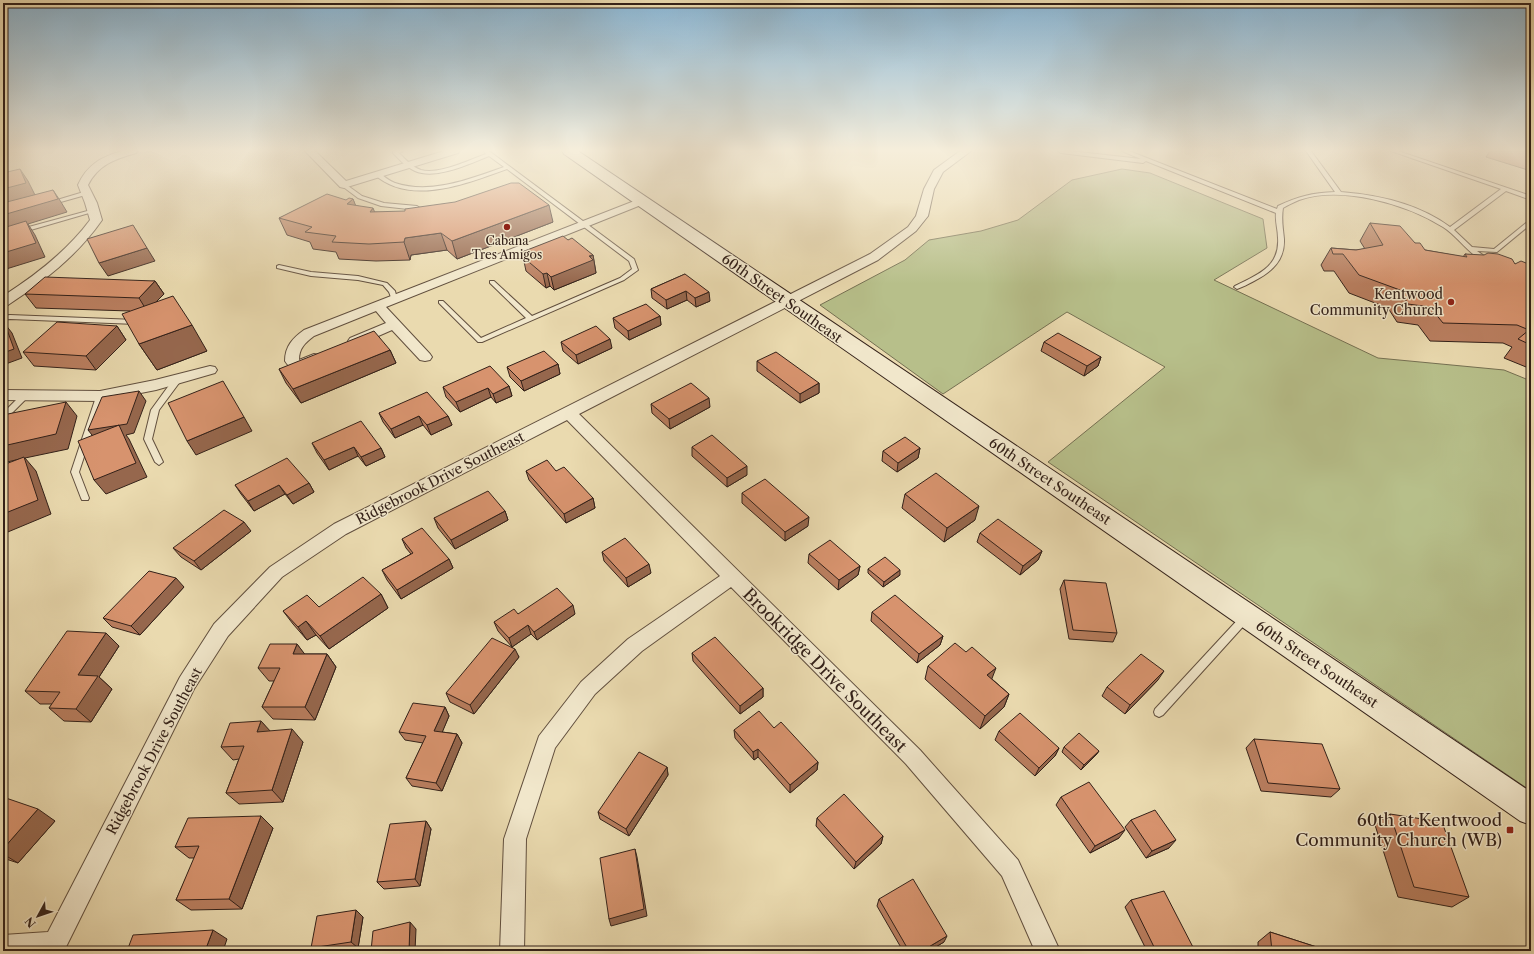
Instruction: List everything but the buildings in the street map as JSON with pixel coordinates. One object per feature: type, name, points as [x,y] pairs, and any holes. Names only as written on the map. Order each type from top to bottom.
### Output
[{"type":"main road","name":"60th Street Southeast","points":[[634,196],[787,302],[1531,810]]},
{"type":"street","points":[[3,302],[64,258],[86,235],[96,220],[88,196]]},
{"type":"street","name":"Ridgebrook Drive Southeast","points":[[53,947],[187,683],[221,630],[276,572],[340,529],[874,257],[912,229],[922,216],[928,196]]},
{"type":"street","points":[[325,354],[297,366],[292,361],[291,352],[297,341],[309,333],[642,201]]},
{"type":"street","points":[[377,305],[425,358]]},
{"type":"street","points":[[346,345],[394,324]]},
{"type":"street","points":[[3,395],[100,396],[156,385],[210,370]]},
{"type":"street","name":"Brookridge Drive Southeast","points":[[569,413],[913,757],[1010,868],[1048,951]]},
{"type":"street","points":[[512,951],[515,839],[546,743],[588,688],[635,645],[732,577]]},
{"type":"street","points":[[3,946],[53,947]]},
{"type":"lane","points":[[41,206],[78,196]]},
{"type":"lane","points":[[358,196],[383,205],[412,209],[425,208]]},
{"type":"lane","points":[[441,302],[480,341],[622,279],[635,270],[632,260],[545,196]]},
{"type":"lane","points":[[1237,196],[1279,212]]},
{"type":"lane","points":[[1236,286],[1266,272],[1277,262],[1281,244],[1278,224],[1280,207],[1289,201],[1307,196]]},
{"type":"lane","points":[[1361,196],[1374,197],[1392,202],[1421,213],[1446,226],[1471,249],[1494,265]]},
{"type":"lane","points":[[1450,230],[1496,196]]},
{"type":"lane","points":[[3,236],[93,211]]},
{"type":"lane","points":[[1471,249],[1495,251],[1531,221]]},
{"type":"lane","points":[[279,267],[311,274],[358,278],[384,284],[392,291],[394,299]]},
{"type":"lane","points":[[492,282],[531,319]]},
{"type":"lane","points":[[25,287],[40,287]]},
{"type":"lane","points":[[3,318],[10,317],[136,322]]},
{"type":"lane","points":[[158,462],[148,439],[155,410],[178,379]]},
{"type":"lane","points":[[3,417],[26,395]]},
{"type":"lane","points":[[85,498],[74,472],[100,396]]},
{"type":"lane","points":[[1159,712],[1247,616]]},
{"type":"green space","points":[[1051,196],[1205,196],[1263,219],[1267,248],[1214,280],[1378,358],[1504,370],[1531,381],[1531,791],[1048,462],[1165,367],[1067,312],[943,394],[820,305],[905,260],[929,240],[981,231],[1018,220]]},
{"type":"place","name":"Cabana Tres Amigos","points":[[507,227]]},
{"type":"place","name":"Kentwood Community Church","points":[[1451,302]]},
{"type":"place","name":"60th at Kentwood Community Church (WB)","points":[[1510,830]]}]
